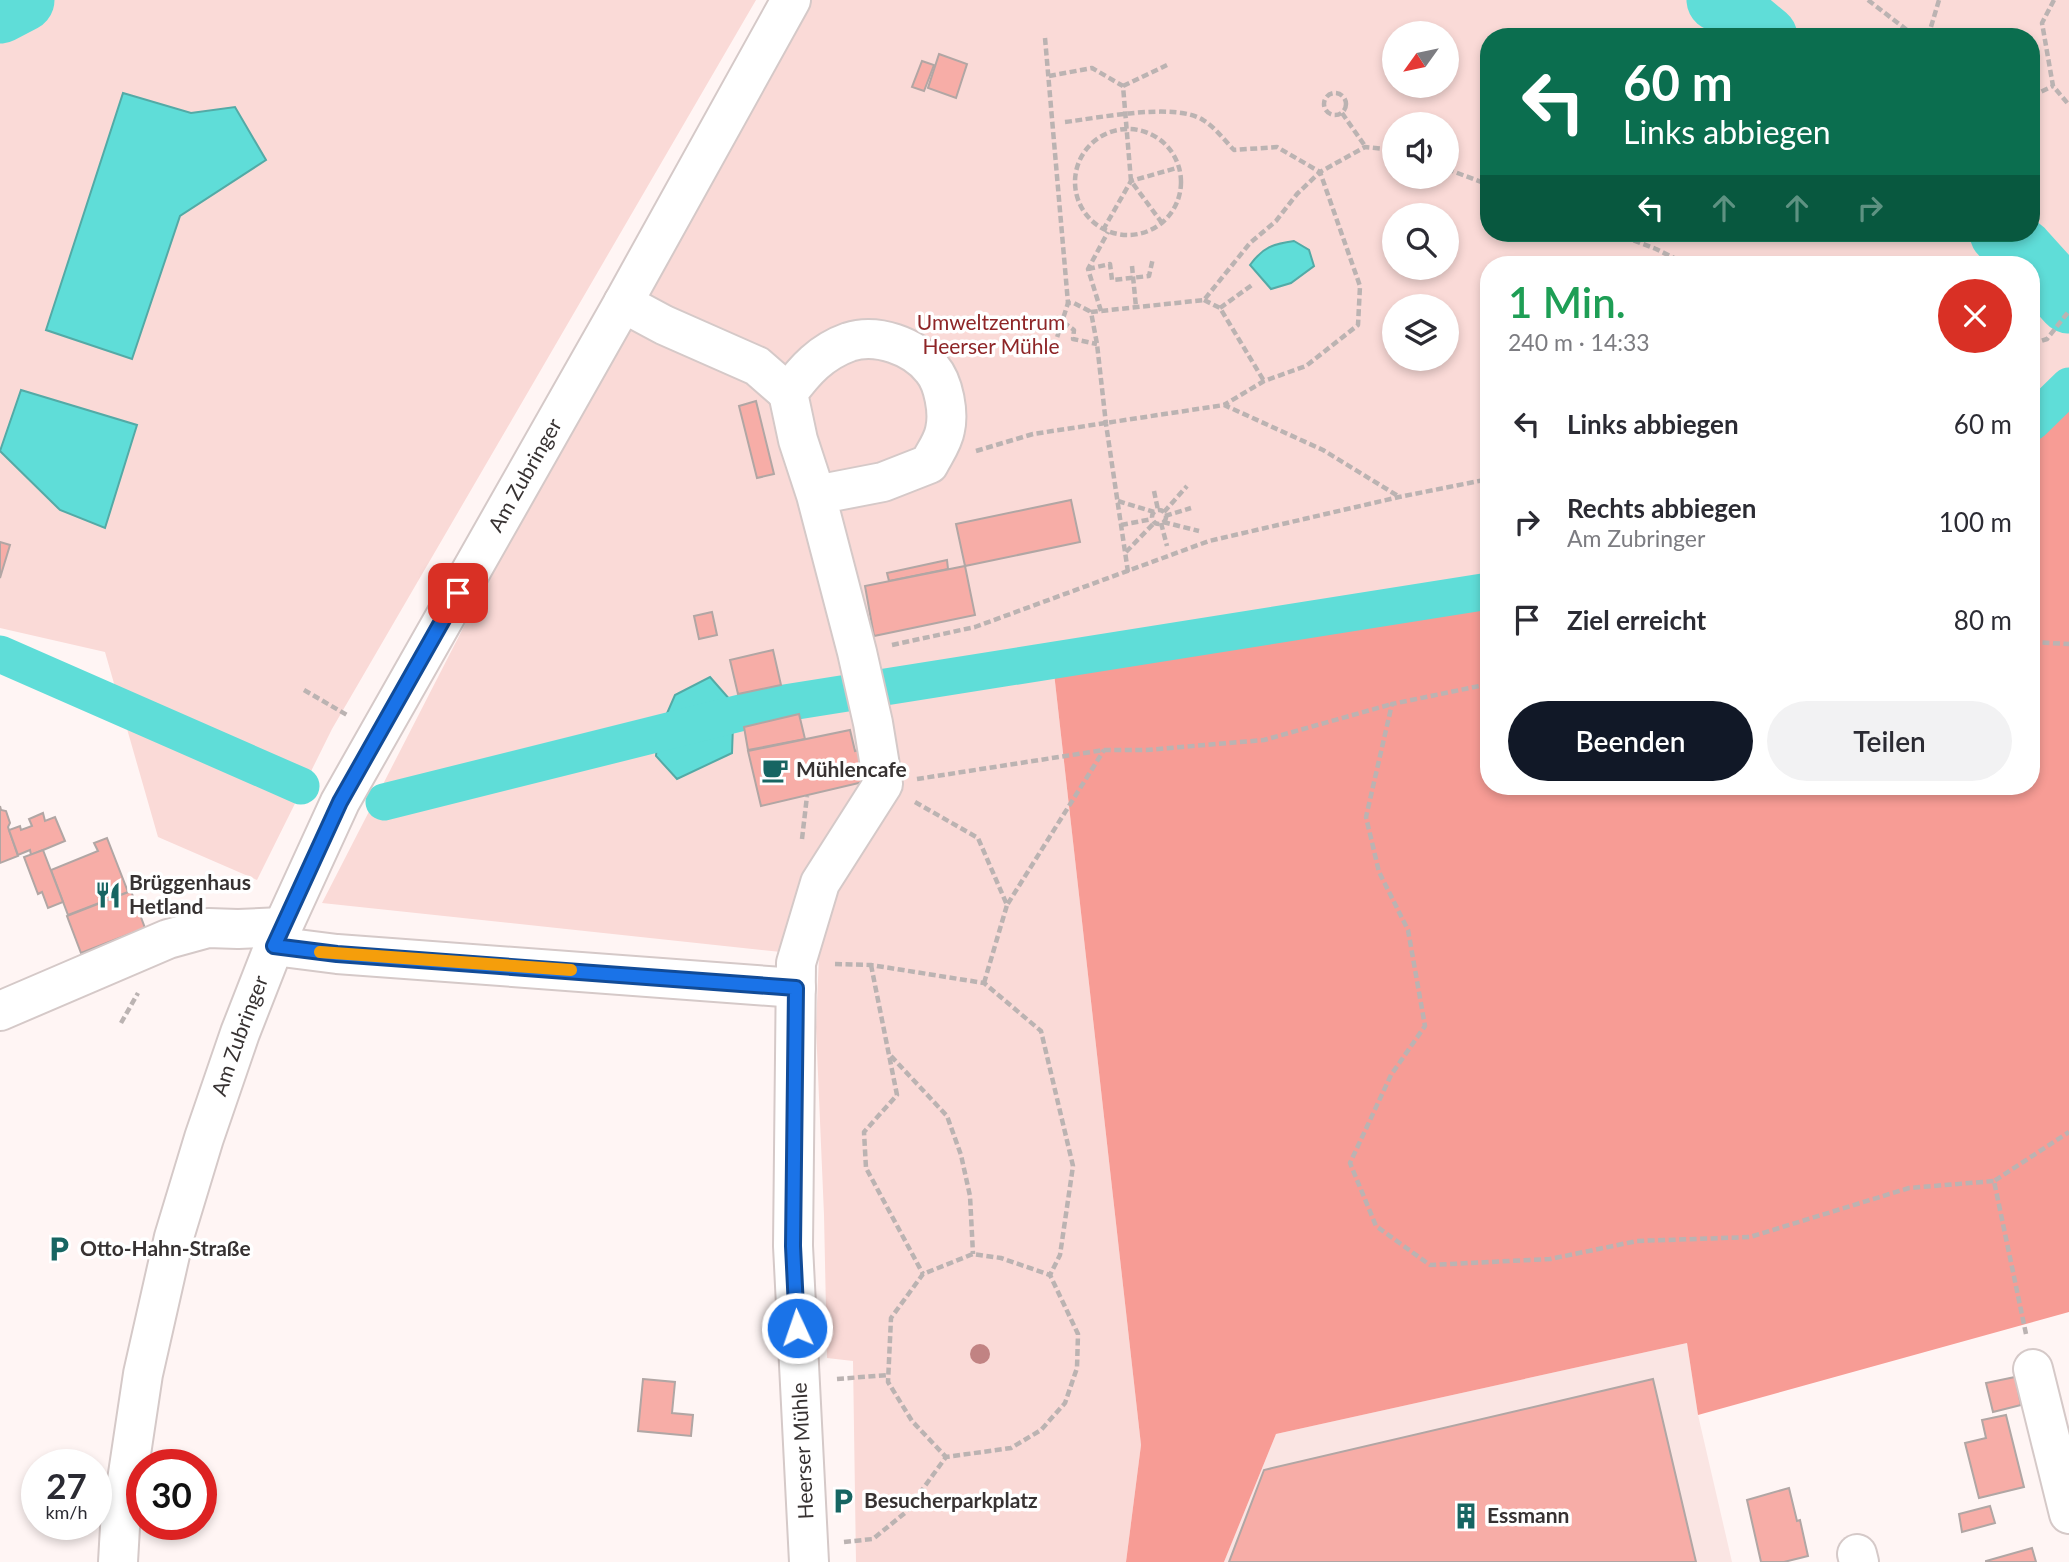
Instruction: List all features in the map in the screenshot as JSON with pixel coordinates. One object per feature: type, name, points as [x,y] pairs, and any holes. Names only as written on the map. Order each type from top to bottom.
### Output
[{"type":"main road","name":"Am Zubringer","points":[[118,1562],[120,1527],[143,1374],[174,1237],[217,1099],[278,937],[340,802],[791,0]]},
{"type":"main road","points":[[623,303],[664,325],[757,366],[788,393],[798,440],[816,495],[859,660],[883,784]]},
{"type":"main road","points":[[788,393],[807,368],[830,352],[851,342],[875,339],[912,351],[933,369],[945,396],[945,431],[929,464],[883,482],[816,495]]},
{"type":"main road","name":"Heerser Mühle","points":[[809,1554],[793,1246],[796,975],[820,883],[883,784]]},
{"type":"main road","points":[[0,1011],[167,939],[208,928],[238,929],[278,937],[337,954],[796,975]]},
{"type":"main road","points":[[2034,1369],[2069,1514]]},
{"type":"path","points":[[1868,0],[1904,28]]},
{"type":"path","points":[[1930,28],[1939,0]]},
{"type":"path","points":[[2054,0],[2042,23],[2053,86],[2069,105]]},
{"type":"path","points":[[1045,38],[1068,303],[1054,347]]},
{"type":"path","points":[[1123,86],[1167,65]]},
{"type":"path","points":[[1049,76],[1093,68],[1123,86]]},
{"type":"path","points":[[1101,311],[1088,269],[1131,181],[1123,86]]},
{"type":"path","points":[[2040,92],[2053,86]]},
{"type":"path","points":[[1336,94],[1343,97],[1346,106],[1342,113],[1334,115],[1327,111],[1324,103],[1328,96],[1336,94]]},
{"type":"path","points":[[929,464],[1033,435],[1224,405],[1264,381],[1306,366],[1358,325],[1360,286],[1320,172],[1277,147],[1234,150],[1203,119],[1174,111],[1065,122]]},
{"type":"path","points":[[1342,113],[1366,147]]},
{"type":"path","points":[[1127,128],[1154,135],[1165,143],[1180,167],[1182,183],[1180,198],[1173,212],[1163,223],[1136,235],[1105,231],[1086,214],[1076,193],[1078,162],[1086,149],[1097,138],[1111,131],[1127,128]]},
{"type":"path","points":[[1204,300],[1250,243],[1276,221],[1297,194],[1320,172],[1366,147],[1382,149]]},
{"type":"path","points":[[1131,181],[1180,167]]},
{"type":"path","points":[[1459,174],[1480,182]]},
{"type":"path","points":[[1131,181],[1163,223]]},
{"type":"path","points":[[1638,242],[1671,256]]},
{"type":"path","points":[[1088,269],[1110,264],[1112,280],[1149,276],[1153,258]]},
{"type":"path","points":[[1132,266],[1136,307]]},
{"type":"path","points":[[1220,308],[1252,285]]},
{"type":"path","points":[[1068,303],[1074,303],[1091,312],[1204,300],[1220,308],[1264,381]]},
{"type":"path","points":[[2040,341],[2047,339],[2069,311]]},
{"type":"path","points":[[1091,312],[1128,572]]},
{"type":"path","points":[[1063,322],[1074,330],[1073,339],[1097,344]]},
{"type":"path","points":[[1224,405],[1323,450],[1399,497]]},
{"type":"path","points":[[859,660],[975,627],[1209,541],[1480,481]]},
{"type":"path","points":[[1167,546],[1163,518],[1186,486]]},
{"type":"path","points":[[1125,553],[1153,521],[1156,511],[1154,491]]},
{"type":"path","points":[[1118,501],[1156,511],[1163,518],[1199,531]]},
{"type":"path","points":[[1121,525],[1153,521],[1191,508]]},
{"type":"path","points":[[2040,642],[2069,644]]},
{"type":"path","points":[[883,784],[1104,750],[1146,750],[1264,740],[1392,704],[1480,686]]},
{"type":"path","points":[[304,690],[348,716]]},
{"type":"path","points":[[1392,704],[1366,817],[1379,872],[1408,930],[1425,1026],[1391,1075],[1350,1163],[1376,1226],[1430,1265],[1550,1259],[1637,1241],[1750,1237],[1909,1188],[1994,1181],[2069,1132]]},
{"type":"path","points":[[984,983],[1007,905],[1104,750]]},
{"type":"path","points":[[883,784],[978,838],[1007,905]]},
{"type":"path","points":[[796,975],[872,965],[984,983],[1041,1031],[1073,1166],[1060,1255],[1050,1275]]},
{"type":"path","points":[[872,965],[897,1095],[864,1132],[866,1168],[923,1274]]},
{"type":"path","points":[[890,1055],[947,1116],[961,1155],[970,1196],[973,1254]]},
{"type":"path","points":[[1994,1181],[2034,1369]]},
{"type":"path","points":[[809,1554],[873,1539],[906,1512],[946,1457],[1011,1448],[1041,1430],[1065,1403],[1077,1368],[1078,1334],[1050,1275],[1001,1258],[973,1254],[923,1274],[891,1318],[888,1381],[912,1420],[946,1457]]},
{"type":"path","points":[[800,1382],[888,1375]]},
{"type":"shaded area","points":[[2069,390],[2069,1312],[1698,1415],[1687,1343],[1276,1434],[1224,1562],[1126,1562],[1141,1445],[1053,664],[1480,581],[1480,795],[2040,795],[2040,403]]},
{"type":"shaded area","name":"Essmann","points":[[1687,1343],[1698,1415],[1732,1562],[1224,1562],[1276,1434]]},
{"type":"green space","points":[[0,0],[756,0],[332,729],[257,880],[158,837],[105,652],[0,628]]},
{"type":"green space","name":"Umweltzentrum Heerser Mühle","points":[[789,0],[2069,0],[2069,390],[2040,403],[2040,256],[1480,256],[1480,581],[1053,664],[1141,1445],[1126,1562],[856,1562],[853,1361],[827,1358],[816,1027],[819,956],[322,903]]},
{"type":"water","points":[[123,93],[191,113],[235,107],[266,160],[180,216],[132,359],[46,330]]},
{"type":"water","points":[[1294,241],[1309,250],[1314,266],[1291,283],[1271,289],[1250,265],[1269,247]]},
{"type":"water","points":[[21,390],[137,425],[105,528],[60,510],[0,451]]},
{"type":"water","points":[[710,677],[731,701],[782,690],[787,713],[733,725],[732,753],[677,779],[656,756],[658,734],[675,695]]},
{"type":"building","points":[[939,54],[967,64],[956,98],[928,88]]},
{"type":"building","points":[[922,61],[934,65],[924,91],[912,87]]},
{"type":"building","points":[[756,401],[774,474],[757,478],[739,406]]},
{"type":"building","points":[[1071,500],[1080,542],[965,566],[956,524]]},
{"type":"building","points":[[0,542],[10,545],[0,578]]},
{"type":"building","points":[[947,560],[948,569],[889,581],[887,573]]},
{"type":"building","points":[[965,566],[975,615],[874,636],[865,586]]},
{"type":"building","points":[[712,612],[717,635],[699,639],[694,616]]},
{"type":"building","points":[[773,650],[781,685],[738,694],[730,660]]},
{"type":"building","points":[[799,714],[805,739],[748,750],[744,727]]},
{"type":"building","points":[[850,730],[855,751],[861,750],[865,765],[859,766],[863,782],[761,806],[748,751]]},
{"type":"building","points":[[0,806],[1,810],[6,811],[10,823],[8,827],[18,856],[0,863]]},
{"type":"building","points":[[43,813],[45,821],[55,817],[65,841],[31,855],[30,850],[18,855],[9,830],[32,826],[29,819]]},
{"type":"building","points":[[107,838],[128,892],[68,915],[51,870],[98,851],[94,843]]},
{"type":"building","points":[[43,850],[63,902],[48,908],[42,892],[38,894],[24,857]]},
{"type":"building","points":[[131,891],[145,928],[81,953],[67,916]]},
{"type":"building","points":[[2015,1377],[2021,1405],[1993,1412],[1986,1383]]},
{"type":"building","points":[[643,1379],[675,1382],[672,1413],[693,1415],[691,1436],[638,1431]]},
{"type":"building","name":"Essmann","points":[[1653,1379],[1696,1562],[1229,1562],[1264,1470]]},
{"type":"building","points":[[2006,1415],[2024,1487],[1979,1498],[1965,1443],[1986,1438],[1982,1420]]},
{"type":"building","points":[[1789,1488],[1808,1556],[1784,1562],[1761,1562],[1747,1500]]},
{"type":"building","points":[[1990,1506],[1995,1523],[1962,1532],[1959,1514]]},
{"type":"building","points":[[2032,1548],[2036,1562],[1986,1562],[1986,1561]]},
{"type":"waterway","points":[[0,12],[23,0]]},
{"type":"waterway","points":[[1718,0],[1755,28]]},
{"type":"waterway","points":[[2012,242],[2028,256]]},
{"type":"waterway","points":[[2040,270],[2069,302]]},
{"type":"waterway","points":[[2040,414],[2069,386]]},
{"type":"waterway","points":[[384,802],[772,705],[1480,592]]},
{"type":"waterway","points":[[0,654],[301,786]]},
{"type":"slow traffic","points":[[320,952],[571,970]]},
{"type":"place","name":"Mühlencafe","points":[[775,770]]},
{"type":"place","name":"Brüggenhaus Hetland","points":[[108,895]]},
{"type":"place","name":"Otto-Hahn-Straße","points":[[59,1249]]},
{"type":"place","name":"Besucherparkplatz","points":[[843,1501]]},
{"type":"place","name":"Essmann","points":[[1466,1516]]},
{"type":"route","points":[[458,593],[340,802],[274,946],[337,954],[796,988],[793,1246],[797,1328]]}]
